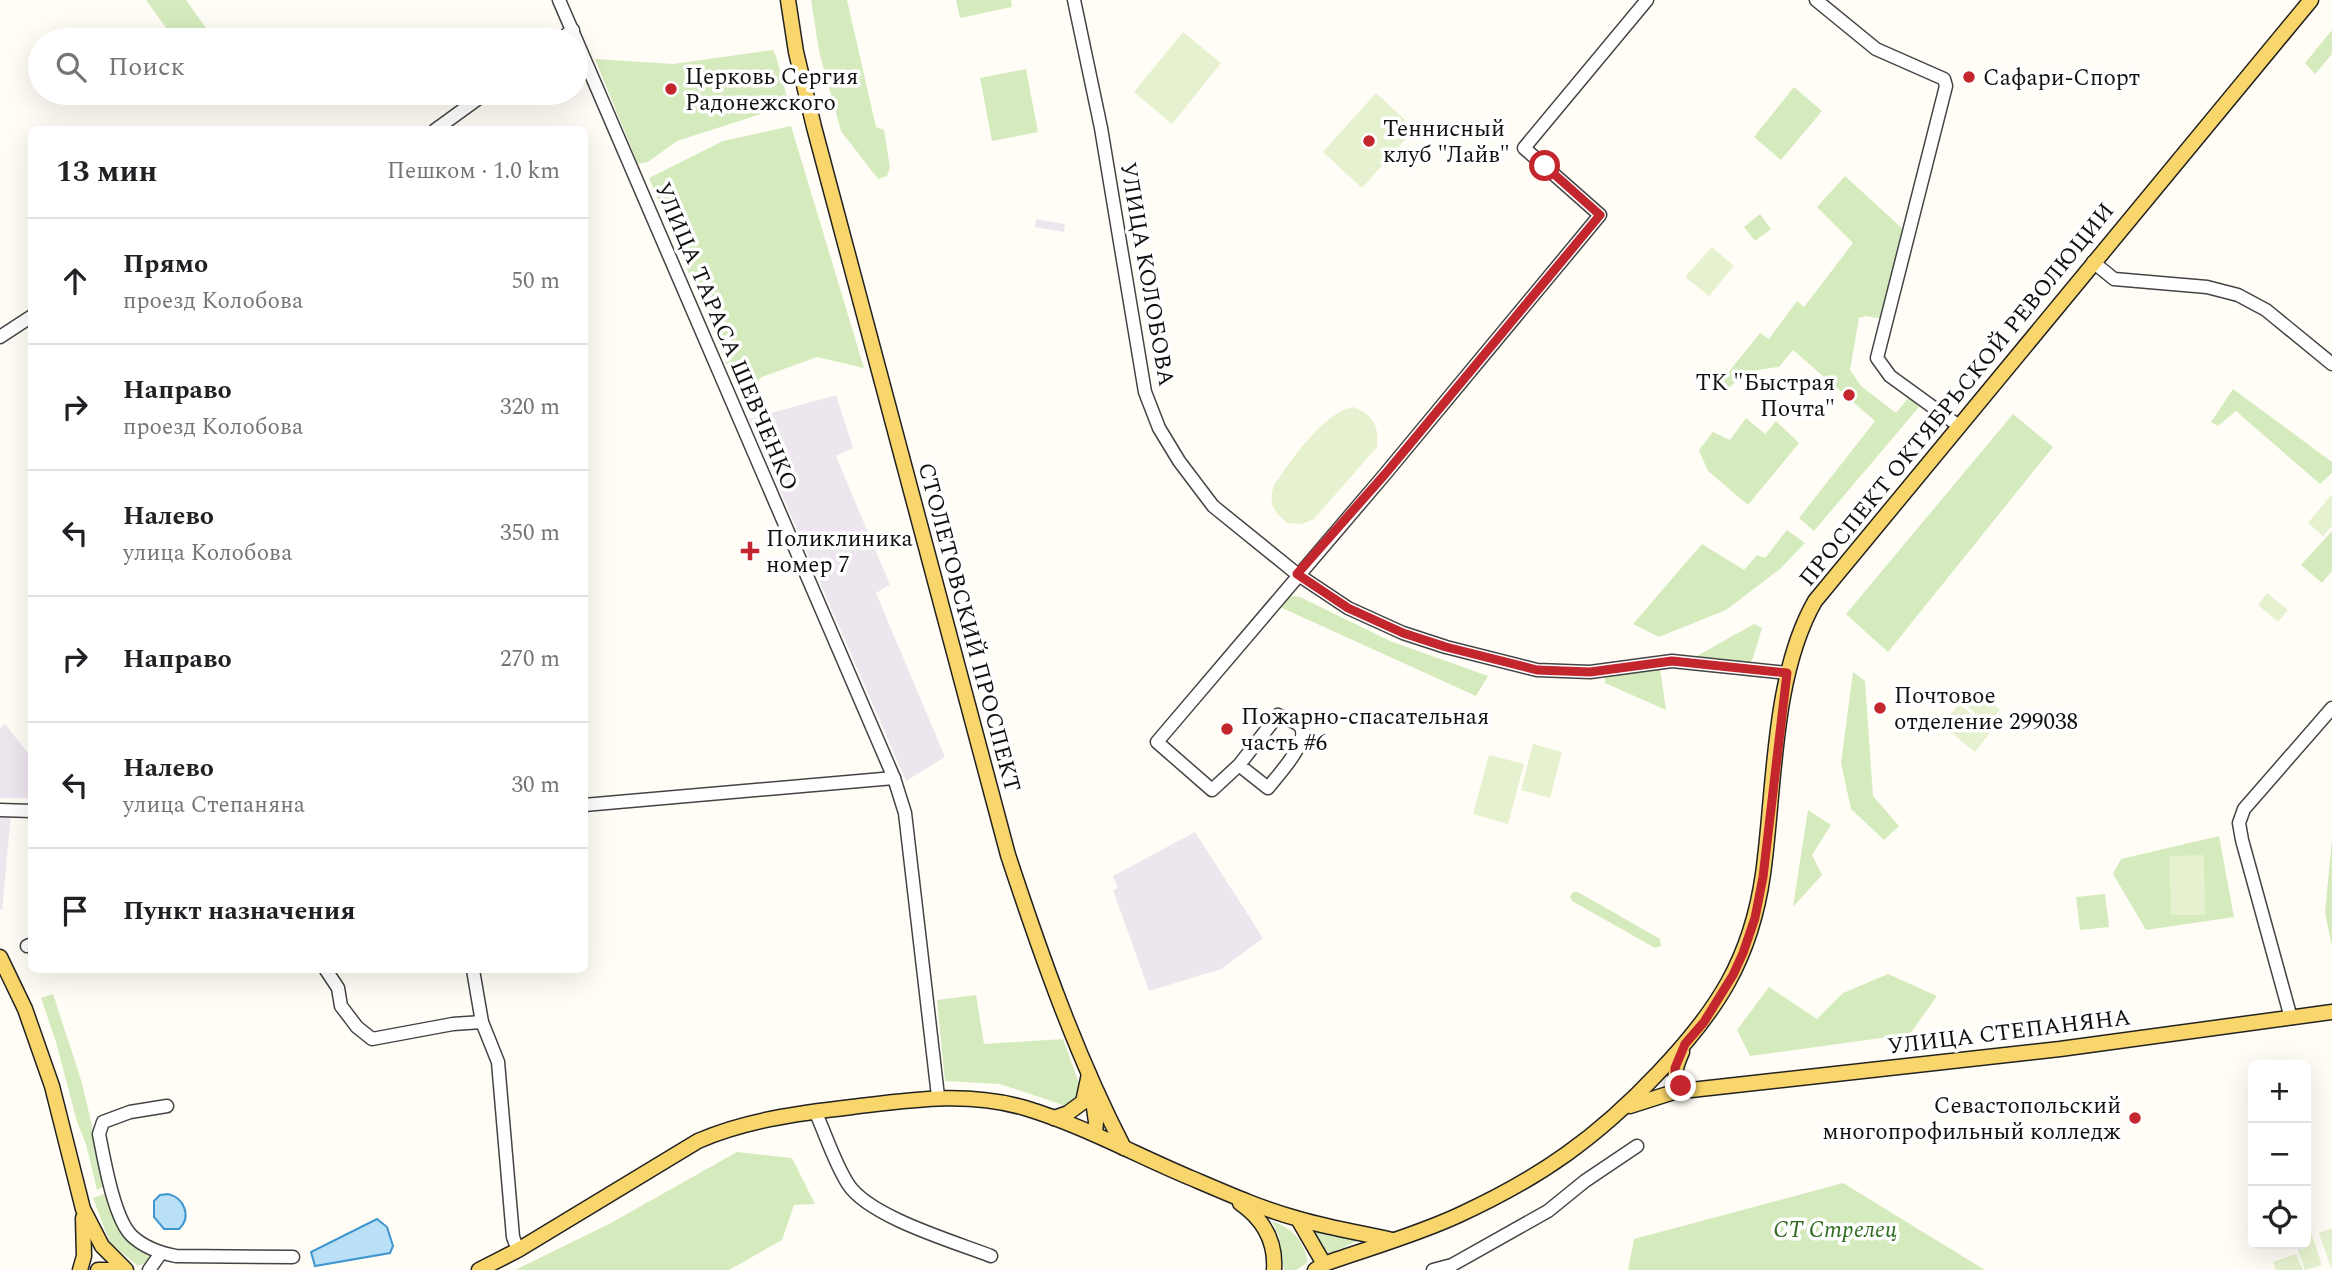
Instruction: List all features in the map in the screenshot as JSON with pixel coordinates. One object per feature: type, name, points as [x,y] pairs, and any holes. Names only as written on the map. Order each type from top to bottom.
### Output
[{"type":"main road","name":"СТОЛЕТОВСКИЙ ПРОСПЕКТ","points":[[788,0],[796,52],[814,127],[1008,855],[1041,955],[1089,1074],[1124,1148]]},
{"type":"main road","name":"ПРОСПЕКТ ОКТЯБРЬСКОЙ РЕВОЛЮЦИИ","points":[[1321,1269],[1455,1217],[1543,1171],[1572,1152],[1625,1107],[1704,1022],[1733,975],[1755,918],[1763,877],[1787,673],[1800,632],[1821,593],[2311,0]]},
{"type":"main road","points":[[0,957],[25,1009],[52,1086],[83,1209],[84,1256],[80,1270]]},
{"type":"main road","name":"УЛИЦА СТЕПАНЯНА","points":[[1691,1090],[2049,1051],[2332,1012]]},
{"type":"main road","points":[[1685,1044],[1675,1068],[1675,1077],[1681,1086],[1691,1090]]},
{"type":"main road","points":[[1054,1118],[1068,1113],[1083,1102],[1089,1074]]},
{"type":"main road","points":[[1089,1074],[1096,1122],[1095,1135]]},
{"type":"main road","points":[[1650,1081],[1659,1088],[1675,1092]]},
{"type":"main road","name":"УЛИЦА СТЕПАНЯНА","points":[[1625,1107],[1675,1092]]},
{"type":"main road","points":[[479,1270],[518,1250],[698,1141],[751,1123],[816,1111],[938,1097],[994,1101],[1025,1108],[1095,1135],[1223,1191],[1298,1219],[1394,1240]]},
{"type":"main road","points":[[1223,1191],[1254,1213],[1263,1223],[1271,1241],[1274,1270]]},
{"type":"main road","points":[[83,1209],[102,1246],[126,1270]]},
{"type":"main road","points":[[1298,1219],[1321,1269]]},
{"type":"main road","points":[[98,1270],[118,1270]]},
{"type":"street","name":"УЛИЦА ТАРАСА ШЕВЧЕНКО","points":[[559,0],[572,28]]},
{"type":"street","name":"УЛИЦА КОЛОБОВА","points":[[1074,0],[1103,140],[1145,392],[1159,428],[1172,450],[1213,506],[1297,574],[1348,608],[1403,633],[1446,647],[1537,670],[1590,672],[1672,661],[1787,673]]},
{"type":"street","points":[[1238,765],[1268,788],[1301,744],[1303,734],[1299,725],[1278,715],[1238,765],[1212,790],[1157,742],[1297,574],[1386,473],[1600,215],[1524,148],[1647,0]]},
{"type":"street","name":"ПРОСПЕКТ ОКТЯБРЬСКОЙ РЕВОЛЮЦИИ","points":[[1816,0],[1876,49],[1944,79],[1946,86],[1877,358],[1890,376],[1959,426]]},
{"type":"street","name":"УЛИЦА ТАРАСА ШЕВЧЕНКО","points":[[588,65],[894,778],[905,813],[938,1097]]},
{"type":"street","points":[[441,126],[469,105]]},
{"type":"street","points":[[2094,262],[2114,279],[2207,287],[2238,295],[2266,310],[2332,364]]},
{"type":"street","points":[[0,337],[28,319]]},
{"type":"street","points":[[2291,1018],[2239,823],[2244,809],[2332,708]]},
{"type":"street","points":[[588,805],[894,778]]},
{"type":"street","points":[[0,810],[28,811]]},
{"type":"street","points":[[328,973],[338,988],[341,1006],[357,1027],[372,1039],[453,1024],[482,1022]]},
{"type":"street","points":[[474,973],[482,1022],[498,1062],[513,1237],[518,1250]]},
{"type":"street","name":"УЛИЦА СТЕПАНЯНА","points":[[1675,1092],[1691,1090]]},
{"type":"street","points":[[167,1106],[130,1112],[103,1122],[99,1134],[119,1212],[131,1236],[161,1254],[293,1257]]},
{"type":"street","points":[[816,1111],[849,1186],[867,1202],[916,1227],[991,1256]]},
{"type":"street","points":[[1433,1270],[1452,1265],[1548,1211],[1585,1181],[1637,1146]]},
{"type":"street","points":[[149,1270],[161,1254]]},
{"type":"shaded area","points":[[1036,219],[1065,224],[1064,232],[1035,227]]},
{"type":"shaded area","points":[[836,395],[853,448],[836,456],[890,585],[876,593],[945,757],[906,781],[749,419]]},
{"type":"shaded area","points":[[5,724],[28,753],[28,798],[0,798],[0,728]]},
{"type":"shaded area","points":[[0,813],[11,813],[2,911],[0,909]]},
{"type":"shaded area","points":[[1195,832],[1263,938],[1221,969],[1149,991],[1113,890],[1118,888],[1113,876]]},
{"type":"green space","points":[[146,0],[186,0],[206,28],[166,28]]},
{"type":"green space","points":[[811,0],[847,0],[876,127],[884,130],[890,168],[887,176],[878,179],[841,131],[819,51]]},
{"type":"green space","points":[[956,0],[1011,0],[1012,7],[960,18]]},
{"type":"green space","points":[[2332,30],[2332,54],[2315,74],[2305,63]]},
{"type":"green space","points":[[1183,32],[1221,63],[1172,124],[1134,92]]},
{"type":"green space","points":[[773,50],[789,105],[677,141],[648,162],[638,164],[595,59],[673,64]]},
{"type":"green space","points":[[1026,69],[1038,132],[992,141],[980,78]]},
{"type":"green space","points":[[1794,87],[1822,111],[1781,160],[1754,137]]},
{"type":"green space","name":"Теннисный клуб \"Лайв\"","points":[[1376,93],[1415,129],[1362,188],[1323,152]]},
{"type":"green space","points":[[791,126],[864,368],[817,357],[762,377],[739,394],[649,178],[723,141]]},
{"type":"green space","points":[[1845,176],[1905,231],[1883,319],[1866,316],[1859,318],[1850,370],[1861,386],[1896,413],[1909,397],[1919,407],[1814,531],[1799,518],[1875,421],[1793,350],[1779,367],[1750,373],[1727,390],[1719,384],[1760,333],[1769,339],[1797,301],[1804,307],[1853,243],[1817,207]]},
{"type":"green space","points":[[1760,214],[1771,229],[1755,241],[1744,227]]},
{"type":"green space","points":[[1712,247],[1734,266],[1709,296],[1685,277]]},
{"type":"green space","points":[[2233,389],[2332,462],[2332,473],[2320,484],[2236,411],[2218,426],[2211,422]]},
{"type":"green space","points":[[1353,407],[1370,417],[1376,427],[1377,447],[1314,519],[1302,524],[1288,523],[1273,507],[1274,485],[1319,428],[1330,418]]},
{"type":"green space","points":[[2013,414],[2053,447],[1888,652],[1846,614]]},
{"type":"green space","points":[[1746,418],[1765,434],[1776,421],[1799,443],[1748,505],[1708,471],[1699,450],[1713,432],[1730,440]]},
{"type":"green space","points":[[2332,494],[2332,526],[2323,536],[2308,523]]},
{"type":"green space","points":[[1787,530],[1805,543],[1780,569],[1726,610],[1659,637],[1633,624],[1702,544],[1744,570],[1757,555],[1765,558]]},
{"type":"green space","points":[[2332,531],[2332,571],[2322,583],[2301,565]]},
{"type":"green space","points":[[2267,593],[2288,610],[2278,622],[2258,605]]},
{"type":"green space","points":[[1287,595],[1300,597],[1390,641],[1488,676],[1476,696],[1280,607]]},
{"type":"green space","points":[[1754,624],[1762,628],[1750,663],[1695,657]]},
{"type":"green space","points":[[1660,668],[1666,710],[1605,683],[1605,675]]},
{"type":"green space","points":[[1853,672],[1865,681],[1873,796],[1899,826],[1884,840],[1851,809],[1841,763]]},
{"type":"green space","points":[[1975,689],[2000,710],[1988,724],[1963,703]]},
{"type":"green space","points":[[1959,704],[1992,730],[1975,752],[1942,725]]},
{"type":"green space","points":[[1533,744],[1562,752],[1550,798],[1521,790]]},
{"type":"green space","points":[[1489,755],[1524,764],[1508,824],[1473,814]]},
{"type":"green space","points":[[1808,810],[1831,825],[1812,855],[1822,875],[1793,907]]},
{"type":"green space","points":[[2219,836],[2234,917],[2146,930],[2113,874],[2121,859]]},
{"type":"green space","points":[[2332,839],[2332,947],[2325,913]]},
{"type":"green space","points":[[2204,855],[2205,915],[2171,915],[2169,856]]},
{"type":"green space","points":[[1573,892],[1578,892],[1660,939],[1661,946],[1655,948],[1572,901],[1570,897]]},
{"type":"green space","points":[[2105,894],[2109,927],[2080,930],[2076,897]]},
{"type":"green space","points":[[1888,974],[1937,996],[1910,1034],[1750,1056],[1737,1030],[1769,987],[1817,1019],[1843,993]]},
{"type":"green space","points":[[53,994],[82,1083],[106,1186],[97,1190],[86,1144],[77,1122],[56,1042],[41,998]]},
{"type":"green space","points":[[976,995],[984,1044],[1063,1039],[1082,1091],[1066,1106],[1000,1084],[945,1081],[937,1000]]},
{"type":"green space","points":[[737,1152],[792,1158],[815,1204],[794,1205],[782,1240],[729,1270],[515,1270],[609,1224]]},
{"type":"green space","name":"СТ Стрелец","points":[[1843,1183],[1985,1270],[1628,1270],[1634,1239]]},
{"type":"green space","points":[[109,1192],[149,1256],[148,1262],[138,1266],[110,1243],[93,1198]]},
{"type":"green space","points":[[1272,1221],[1296,1236],[1303,1247],[1308,1262],[1296,1270],[1284,1270],[1279,1237]]},
{"type":"green space","points":[[2332,1228],[2332,1270],[2319,1233]]},
{"type":"green space","points":[[1313,1231],[1357,1241],[1325,1256]]},
{"type":"green space","points":[[2311,1235],[2322,1265],[2305,1270],[2298,1249],[2311,1249]]},
{"type":"green space","points":[[2296,1254],[2303,1270],[2276,1270],[2273,1262]]},
{"type":"water","points":[[168,1194],[178,1199],[184,1208],[185,1219],[179,1229],[164,1229],[154,1217],[154,1201],[160,1195]]},
{"type":"water","points":[[377,1219],[387,1227],[393,1246],[390,1253],[315,1266],[311,1252]]},
{"type":"place","name":"Сафари-Спорт","points":[[1969,77]]},
{"type":"place","name":"Церковь Сергия Радонежского","points":[[671,89]]},
{"type":"place","name":"Теннисный клуб \"Лайв\"","points":[[1369,141]]},
{"type":"place","name":"ТК \"Быстрая Почта\"","points":[[1849,395]]},
{"type":"place","name":"Поликлиника номер 7","points":[[750,551]]},
{"type":"place","name":"Почтовое отделение 299038","points":[[1880,708]]},
{"type":"place","name":"Пожарно-спасательная часть #6","points":[[1227,729]]},
{"type":"place","name":"Севастопольский многопрофильный колледж","points":[[2135,1118]]},
{"type":"route","points":[[1545,166],[1600,215],[1386,473],[1297,574],[1348,608],[1403,633],[1537,670],[1590,672],[1672,661],[1787,673],[1763,877],[1755,918],[1733,975],[1704,1022],[1685,1044],[1675,1068],[1675,1077],[1681,1086]]}]
